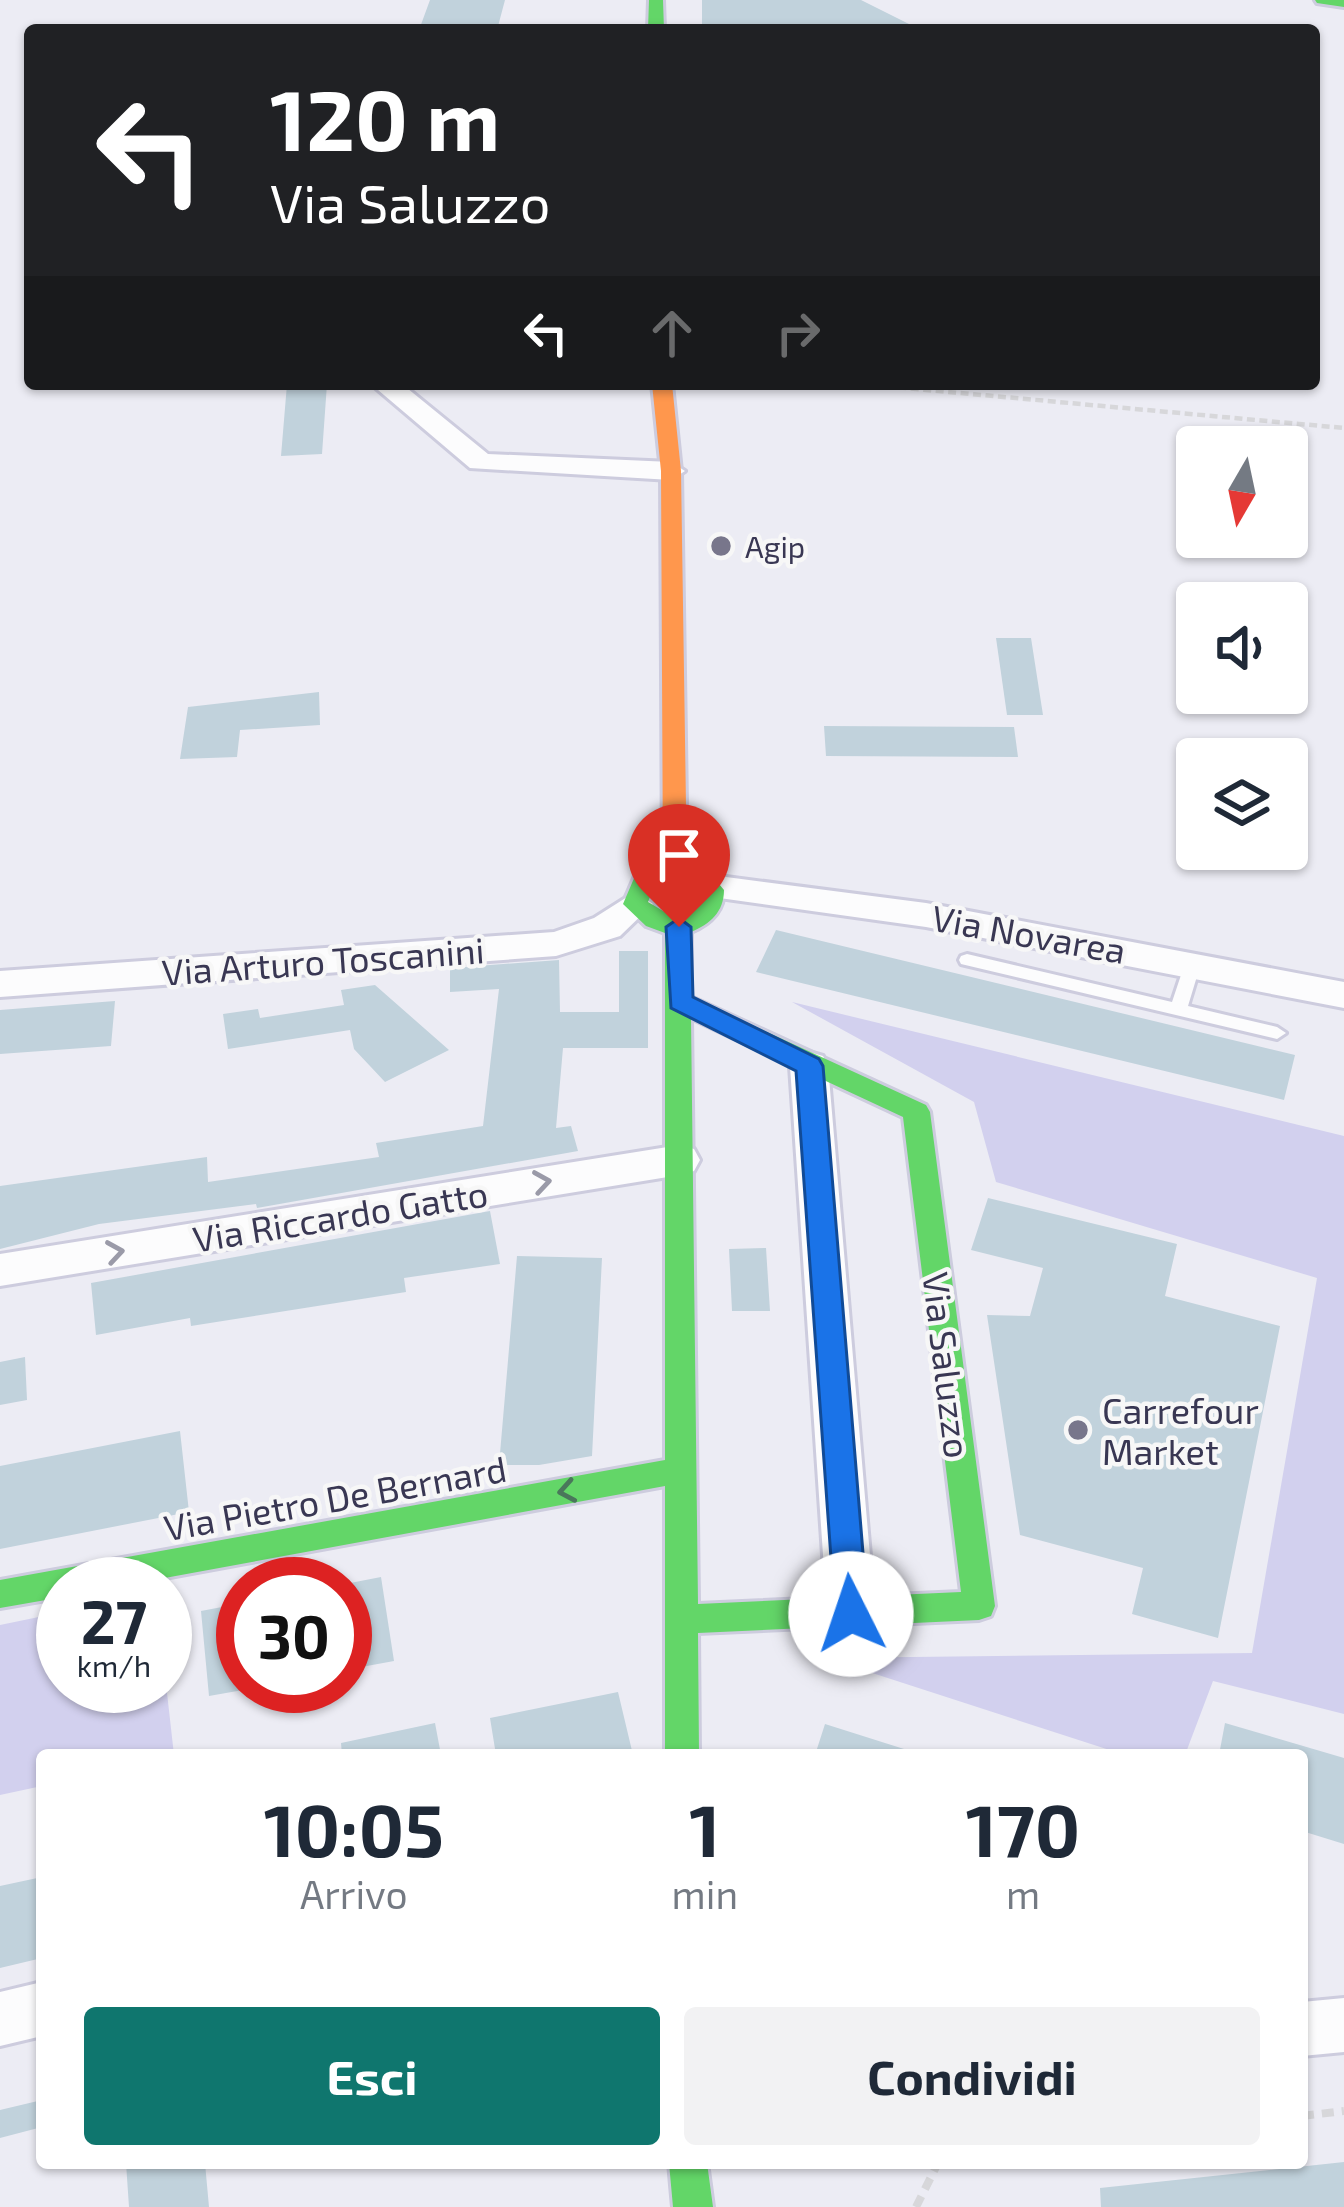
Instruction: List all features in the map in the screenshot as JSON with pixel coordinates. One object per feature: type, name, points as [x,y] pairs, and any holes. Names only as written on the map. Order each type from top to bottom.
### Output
[{"type":"main road","points":[[1322,0],[1344,3]]},
{"type":"main road","points":[[663,390],[671,471],[675,873]]},
{"type":"main road","points":[[675,873],[696,877],[712,887],[716,900],[711,913],[679,927],[658,925],[635,904],[644,882],[675,873]]},
{"type":"main road","points":[[679,927],[682,1749]]},
{"type":"main road","name":"Via Saluzzo","points":[[680,1002],[916,1112],[979,1606],[682,1619]]},
{"type":"main road","name":"Via Pietro De Bernard","points":[[0,1594],[682,1470]]},
{"type":"main road","points":[[689,2169],[693,2207]]},
{"type":"street","points":[[392,390],[480,462],[671,471]]},
{"type":"street","name":"Via Novarea","points":[[712,887],[926,915],[1344,994]]},
{"type":"street","name":"Via Arturo Toscanini","points":[[0,984],[556,944],[607,927],[635,904]]},
{"type":"street","points":[[809,1066],[851,1614]]},
{"type":"street","name":"Via Riccardo Gatto","points":[[0,1270],[680,1160]]},
{"type":"street","points":[[0,2019],[36,2010]]},
{"type":"street","points":[[1308,2028],[1344,2025]]},
{"type":"lane","points":[[967,960],[1277,1033]]},
{"type":"lane","points":[[1178,1010],[1193,963]]},
{"type":"path","points":[[927,390],[1344,428]]},
{"type":"path","points":[[1308,2115],[1344,2111]]},
{"type":"path","points":[[916,2207],[935,2169]]},
{"type":"shaded area","points":[[792,1002],[1344,1136],[1344,1714],[1213,1681],[1187,1749],[1107,1749],[826,1658],[1252,1653],[1317,1278],[996,1182],[974,1102]]},
{"type":"shaded area","points":[[36,1618],[36,1713],[169,1713],[173,1749],[36,1749],[36,1787],[0,1795],[0,1625]]},
{"type":"building","points":[[430,0],[505,0],[499,24],[421,24]]},
{"type":"building","points":[[702,0],[861,0],[909,24],[702,24]]},
{"type":"building","points":[[286,390],[327,390],[322,454],[281,456]]},
{"type":"building","points":[[996,638],[1031,638],[1043,715],[1007,715]]},
{"type":"building","points":[[319,692],[320,725],[240,730],[237,757],[180,759],[188,707]]},
{"type":"building","points":[[824,726],[1014,727],[1018,757],[826,756]]},
{"type":"building","points":[[776,930],[1295,1055],[1284,1100],[756,972]]},
{"type":"building","points":[[619,951],[648,951],[648,1048],[563,1048],[556,1128],[571,1126],[578,1151],[257,1208],[256,1204],[99,1224],[0,1249],[0,1186],[207,1157],[208,1182],[379,1157],[376,1143],[483,1126],[499,989],[450,992],[450,968],[559,960],[560,1012],[619,1012]]},
{"type":"building","points":[[375,985],[449,1050],[385,1082],[354,1049],[350,1030],[228,1049],[223,1014],[258,1009],[260,1018],[344,1005],[341,990]]},
{"type":"building","points":[[115,1001],[111,1046],[0,1054],[0,1010]]},
{"type":"building","points":[[988,1198],[1177,1244],[1165,1296],[1280,1326],[1218,1638],[1132,1614],[1143,1568],[1020,1535],[987,1315],[1030,1316],[1043,1268],[971,1250]]},
{"type":"building","points":[[490,1211],[500,1264],[404,1278],[406,1292],[191,1326],[190,1318],[96,1335],[91,1283]]},
{"type":"building","points":[[766,1248],[770,1311],[732,1311],[729,1249]]},
{"type":"building","points":[[517,1256],[602,1258],[592,1456],[539,1465],[499,1465]]},
{"type":"building","points":[[25,1357],[27,1400],[0,1405],[0,1362]]},
{"type":"building","points":[[180,1431],[189,1512],[0,1549],[0,1466]]},
{"type":"building","points":[[381,1577],[394,1661],[372,1665],[372,1579]]},
{"type":"building","points":[[216,1608],[216,1695],[209,1696],[201,1611]]},
{"type":"building","points":[[618,1692],[632,1749],[495,1749],[490,1718]]},
{"type":"building","points":[[435,1723],[440,1749],[342,1749],[341,1743]]},
{"type":"building","points":[[1225,1723],[1344,1758],[1344,1844],[1308,1833],[1308,1749],[1220,1749]]},
{"type":"building","points":[[825,1724],[904,1749],[817,1749]]},
{"type":"building","points":[[36,1878],[36,1959],[0,1968],[0,1886]]},
{"type":"building","points":[[36,2101],[36,2129],[0,2138],[0,2110]]},
{"type":"building","points":[[1344,2162],[1344,2207],[1101,2207],[1100,2188]]},
{"type":"building","points":[[126,2169],[206,2169],[209,2207],[129,2207]]},
{"type":"traffic: fast","points":[[656,0],[656,24]]},
{"type":"traffic: fast","points":[[1322,0],[1344,3]]},
{"type":"traffic: fast","points":[[675,873],[701,879],[712,890],[712,903],[703,914],[675,926],[654,920],[635,904],[644,882],[675,873]]},
{"type":"traffic: fast","points":[[678,927],[682,1749]]},
{"type":"traffic: fast","points":[[680,1002],[916,1112],[979,1606],[682,1619]]},
{"type":"traffic: fast","points":[[0,1594],[682,1470]]},
{"type":"traffic: fast","points":[[689,2169],[693,2207]]},
{"type":"traffic: slow","points":[[663,390],[671,471],[675,873]]},
{"type":"place","name":"Agip","points":[[721,546]]},
{"type":"place","name":"Carrefour Market","points":[[1078,1430]]},
{"type":"route","points":[[679,927],[680,1002],[809,1066],[851,1614]]}]
